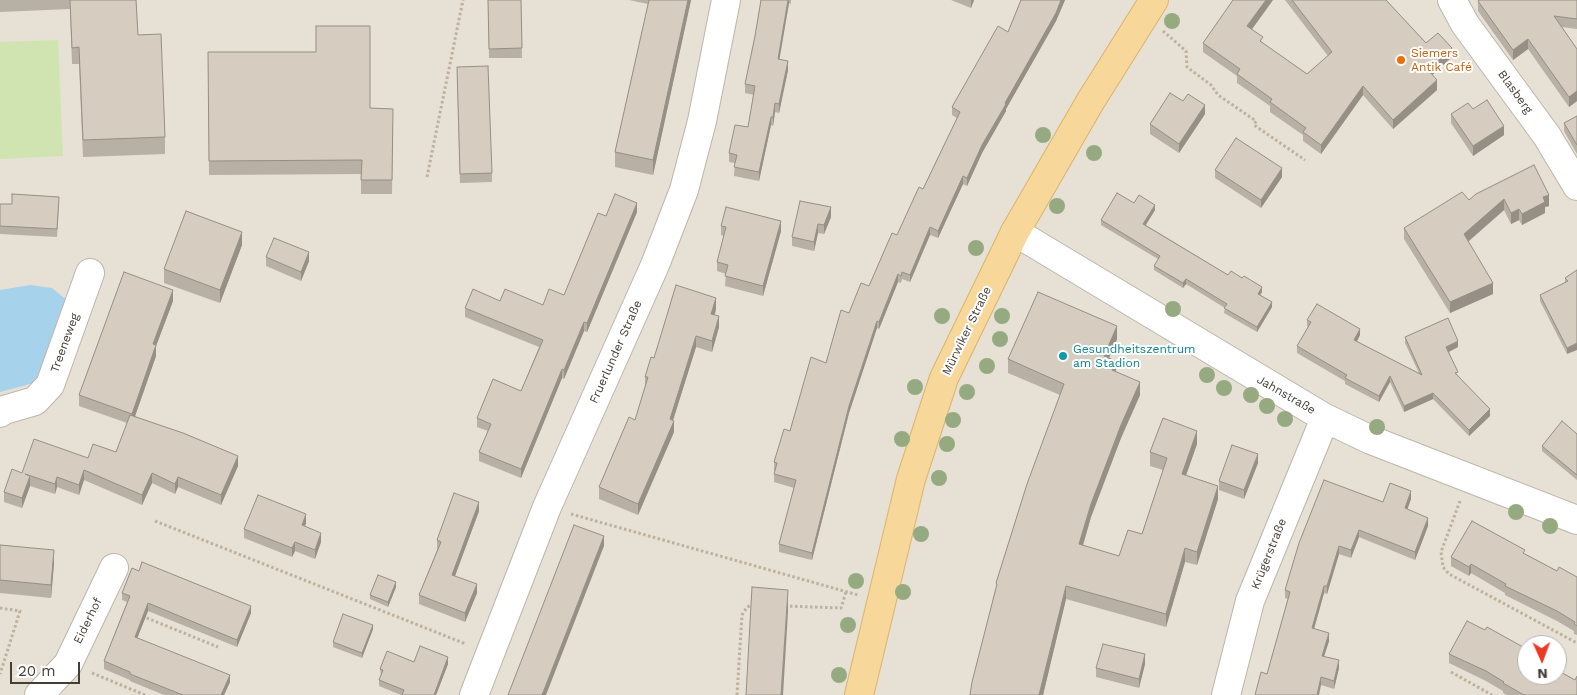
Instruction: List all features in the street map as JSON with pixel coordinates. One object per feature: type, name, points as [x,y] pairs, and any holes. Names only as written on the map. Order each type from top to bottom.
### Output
[{"type":"main road","name":"Mürwiker Straße","points":[[859,695],[910,479],[944,378],[1015,232],[1090,102],[1149,7]]},
{"type":"street","name":"Fruerlunder Straße","points":[[474,695],[547,507],[656,265],[684,190],[702,121],[726,0]]},
{"type":"street","name":"Blasberg","points":[[1452,0],[1465,24],[1548,136],[1577,186]]},
{"type":"street","name":"Jahnstraße","points":[[1015,232],[1325,418],[1371,440],[1577,520]]},
{"type":"street","name":"Treeneweg","points":[[0,413],[4,410],[35,401],[50,385],[90,273]]},
{"type":"street","name":"Krügerstraße","points":[[1226,695],[1250,601],[1325,418]]},
{"type":"street","name":"Eiderhof","points":[[39,695],[68,664],[114,568]]},
{"type":"path","points":[[426,177],[463,0]]},
{"type":"path","points":[[1149,7],[1186,51],[1187,67],[1211,85],[1218,94],[1256,121],[1254,125],[1304,160]]},
{"type":"path","points":[[1469,478],[1441,552],[1444,567],[1449,574],[1577,643]]},
{"type":"path","points":[[547,507],[880,602]]},
{"type":"path","points":[[155,521],[490,654]]},
{"type":"path","points":[[782,606],[841,608],[846,592]]},
{"type":"path","points":[[737,695],[742,614],[747,607],[753,604],[762,605]]},
{"type":"path","points":[[0,608],[20,611],[0,674]]},
{"type":"path","points":[[136,614],[218,646]]},
{"type":"path","points":[[68,664],[145,695]]},
{"type":"path","points":[[1451,672],[1492,695]]},
{"type":"shaded area","points":[[0,0],[1577,0],[1577,695],[0,695]]},
{"type":"green space","points":[[58,40],[63,156],[0,159],[0,42]]},
{"type":"water","points":[[30,285],[52,288],[73,303],[45,380],[0,392],[0,290]]},
{"type":"building","points":[[70,0],[136,0],[138,35],[161,34],[165,137],[83,140],[79,47],[72,48]]},
{"type":"building","points":[[488,0],[521,0],[522,48],[489,49]]},
{"type":"building","points":[[649,0],[688,0],[653,160],[615,152]]},
{"type":"building","points":[[761,0],[788,0],[778,59],[788,61],[779,104],[775,103],[773,117],[771,117],[759,172],[734,167],[737,155],[729,153],[735,125],[748,127],[755,86],[745,84]]},
{"type":"building","points":[[1021,0],[1061,0],[1056,13],[982,145],[967,178],[963,176],[938,231],[930,227],[910,275],[902,272],[901,276],[898,274],[879,322],[877,321],[849,406],[812,553],[779,544],[796,480],[774,474],[777,463],[774,462],[784,429],[790,431],[811,357],[826,363],[841,310],[849,313],[861,283],[869,286],[892,233],[897,235],[919,187],[923,189],[960,112],[952,107],[998,26],[1008,32]]},
{"type":"building","points":[[1233,0],[1266,0],[1247,26],[1263,37],[1260,41],[1307,74],[1332,52],[1292,0],[1386,0],[1426,43],[1438,33],[1452,48],[1428,70],[1437,80],[1393,120],[1363,86],[1321,145],[1303,132],[1306,128],[1270,102],[1272,99],[1237,74],[1240,69],[1203,43]]},
{"type":"building","points":[[1479,0],[1577,0],[1577,19],[1554,16],[1577,49],[1577,91],[1569,97],[1528,39],[1513,50]]},
{"type":"building","points":[[316,26],[370,26],[370,108],[393,109],[392,180],[361,180],[362,160],[209,161],[208,52],[316,52]]},
{"type":"building","points":[[488,66],[492,173],[460,174],[457,67]]},
{"type":"building","points":[[1170,93],[1183,101],[1188,94],[1205,105],[1179,144],[1150,124]]},
{"type":"building","points":[[1487,100],[1504,126],[1473,146],[1451,114],[1468,103],[1473,109]]},
{"type":"building","points":[[1577,116],[1577,145],[1564,123]]},
{"type":"building","points":[[1236,138],[1282,168],[1261,200],[1215,170]]},
{"type":"building","points":[[1534,165],[1549,195],[1543,197],[1545,202],[1522,214],[1519,209],[1511,213],[1504,199],[1464,234],[1493,283],[1450,302],[1404,228],[1462,192],[1469,200],[1476,194]]},
{"type":"building","points":[[1117,193],[1134,203],[1139,195],[1155,205],[1143,224],[1228,275],[1231,271],[1242,278],[1244,276],[1262,287],[1258,294],[1272,302],[1257,327],[1224,308],[1227,304],[1186,279],[1183,283],[1154,266],[1160,256],[1101,220]]},
{"type":"building","points":[[12,194],[59,197],[57,229],[0,226],[0,204],[12,204]]},
{"type":"building","points":[[615,194],[637,203],[587,323],[584,322],[564,370],[562,369],[521,469],[479,452],[491,424],[477,418],[493,379],[521,391],[543,340],[465,308],[473,289],[500,301],[505,289],[543,305],[549,289],[564,295],[598,213],[606,216]]},
{"type":"building","points":[[800,201],[831,207],[824,225],[818,224],[814,242],[792,237]]},
{"type":"building","points":[[726,207],[781,221],[763,286],[725,276],[728,265],[717,262],[726,227],[721,226]]},
{"type":"building","points":[[186,211],[242,232],[220,290],[164,269]]},
{"type":"building","points":[[274,238],[309,252],[301,272],[266,257]]},
{"type":"building","points":[[1577,270],[1577,343],[1567,348],[1540,295],[1568,281],[1565,278]]},
{"type":"building","points":[[124,272],[173,290],[153,344],[156,345],[132,414],[79,395]]},
{"type":"building","points":[[676,285],[716,298],[711,314],[719,316],[712,341],[696,336],[670,419],[674,421],[638,504],[599,487],[629,417],[635,420],[648,377],[645,377],[651,357],[654,358]]},
{"type":"building","points":[[1038,292],[1117,326],[1104,356],[1116,361],[1112,370],[1140,382],[1121,425],[1091,504],[1079,544],[1119,556],[1128,530],[1142,534],[1167,458],[1150,452],[1163,418],[1197,431],[1182,474],[1218,486],[1197,552],[1185,548],[1166,614],[1066,586],[1039,695],[970,695],[996,583],[1027,484],[1064,384],[1008,359]]},
{"type":"building","points":[[1317,304],[1360,329],[1354,340],[1422,375],[1405,337],[1448,318],[1458,341],[1446,347],[1458,372],[1455,373],[1490,409],[1469,430],[1433,393],[1404,406],[1390,376],[1379,396],[1345,378],[1347,375],[1297,346],[1311,322],[1307,320]]},
{"type":"building","points":[[130,415],[183,433],[238,456],[221,495],[178,477],[175,484],[152,473],[142,495],[84,470],[79,485],[57,477],[55,484],[25,474],[30,476],[22,498],[4,492],[12,469],[22,473],[34,439],[88,458],[93,444],[116,452]]},
{"type":"building","points":[[1562,421],[1577,434],[1577,475],[1542,446]]},
{"type":"building","points":[[1232,445],[1258,454],[1244,490],[1219,481]]},
{"type":"building","points":[[1324,480],[1383,502],[1390,483],[1411,491],[1405,508],[1428,518],[1415,552],[1359,530],[1351,550],[1339,546],[1327,586],[1324,586],[1312,628],[1329,633],[1322,656],[1339,660],[1334,681],[1321,677],[1317,695],[1255,695],[1261,672],[1267,674],[1290,592],[1285,590],[1299,543]]},
{"type":"building","points":[[454,493],[479,502],[452,575],[477,584],[465,613],[419,595],[441,542],[437,540]]},
{"type":"building","points":[[258,495],[306,514],[302,525],[321,533],[315,550],[295,542],[292,548],[244,529]]},
{"type":"building","points":[[1472,521],[1525,550],[1523,553],[1557,571],[1559,567],[1577,577],[1577,626],[1574,624],[1575,622],[1557,611],[1505,586],[1506,584],[1471,564],[1469,567],[1451,557]]},
{"type":"building","points":[[574,525],[604,536],[542,695],[508,695]]},
{"type":"building","points":[[0,545],[54,550],[51,585],[0,580]]},
{"type":"building","points":[[142,562],[251,606],[237,640],[148,603],[135,637],[230,675],[221,695],[183,695],[130,674],[130,672],[104,661],[130,596],[122,593],[132,568],[139,571]]},
{"type":"building","points":[[378,575],[396,582],[388,602],[370,595]]},
{"type":"building","points":[[752,587],[788,590],[781,695],[746,695]]},
{"type":"building","points":[[343,614],[373,625],[362,653],[333,642]]},
{"type":"building","points":[[1467,621],[1485,630],[1487,627],[1517,644],[1517,685],[1567,685],[1567,676],[1575,680],[1577,676],[1577,695],[1524,695],[1486,671],[1449,654]]},
{"type":"building","points":[[1103,644],[1145,654],[1139,679],[1096,668]]},
{"type":"building","points":[[420,646],[448,657],[434,695],[402,695],[404,690],[379,680],[383,670],[380,669],[387,651],[414,662]]},
{"type":"place","name":"Siemers Antik Café","points":[[1401,60]]},
{"type":"place","name":"Gesundheitszentrum am Stadion","points":[[1063,356]]}]
